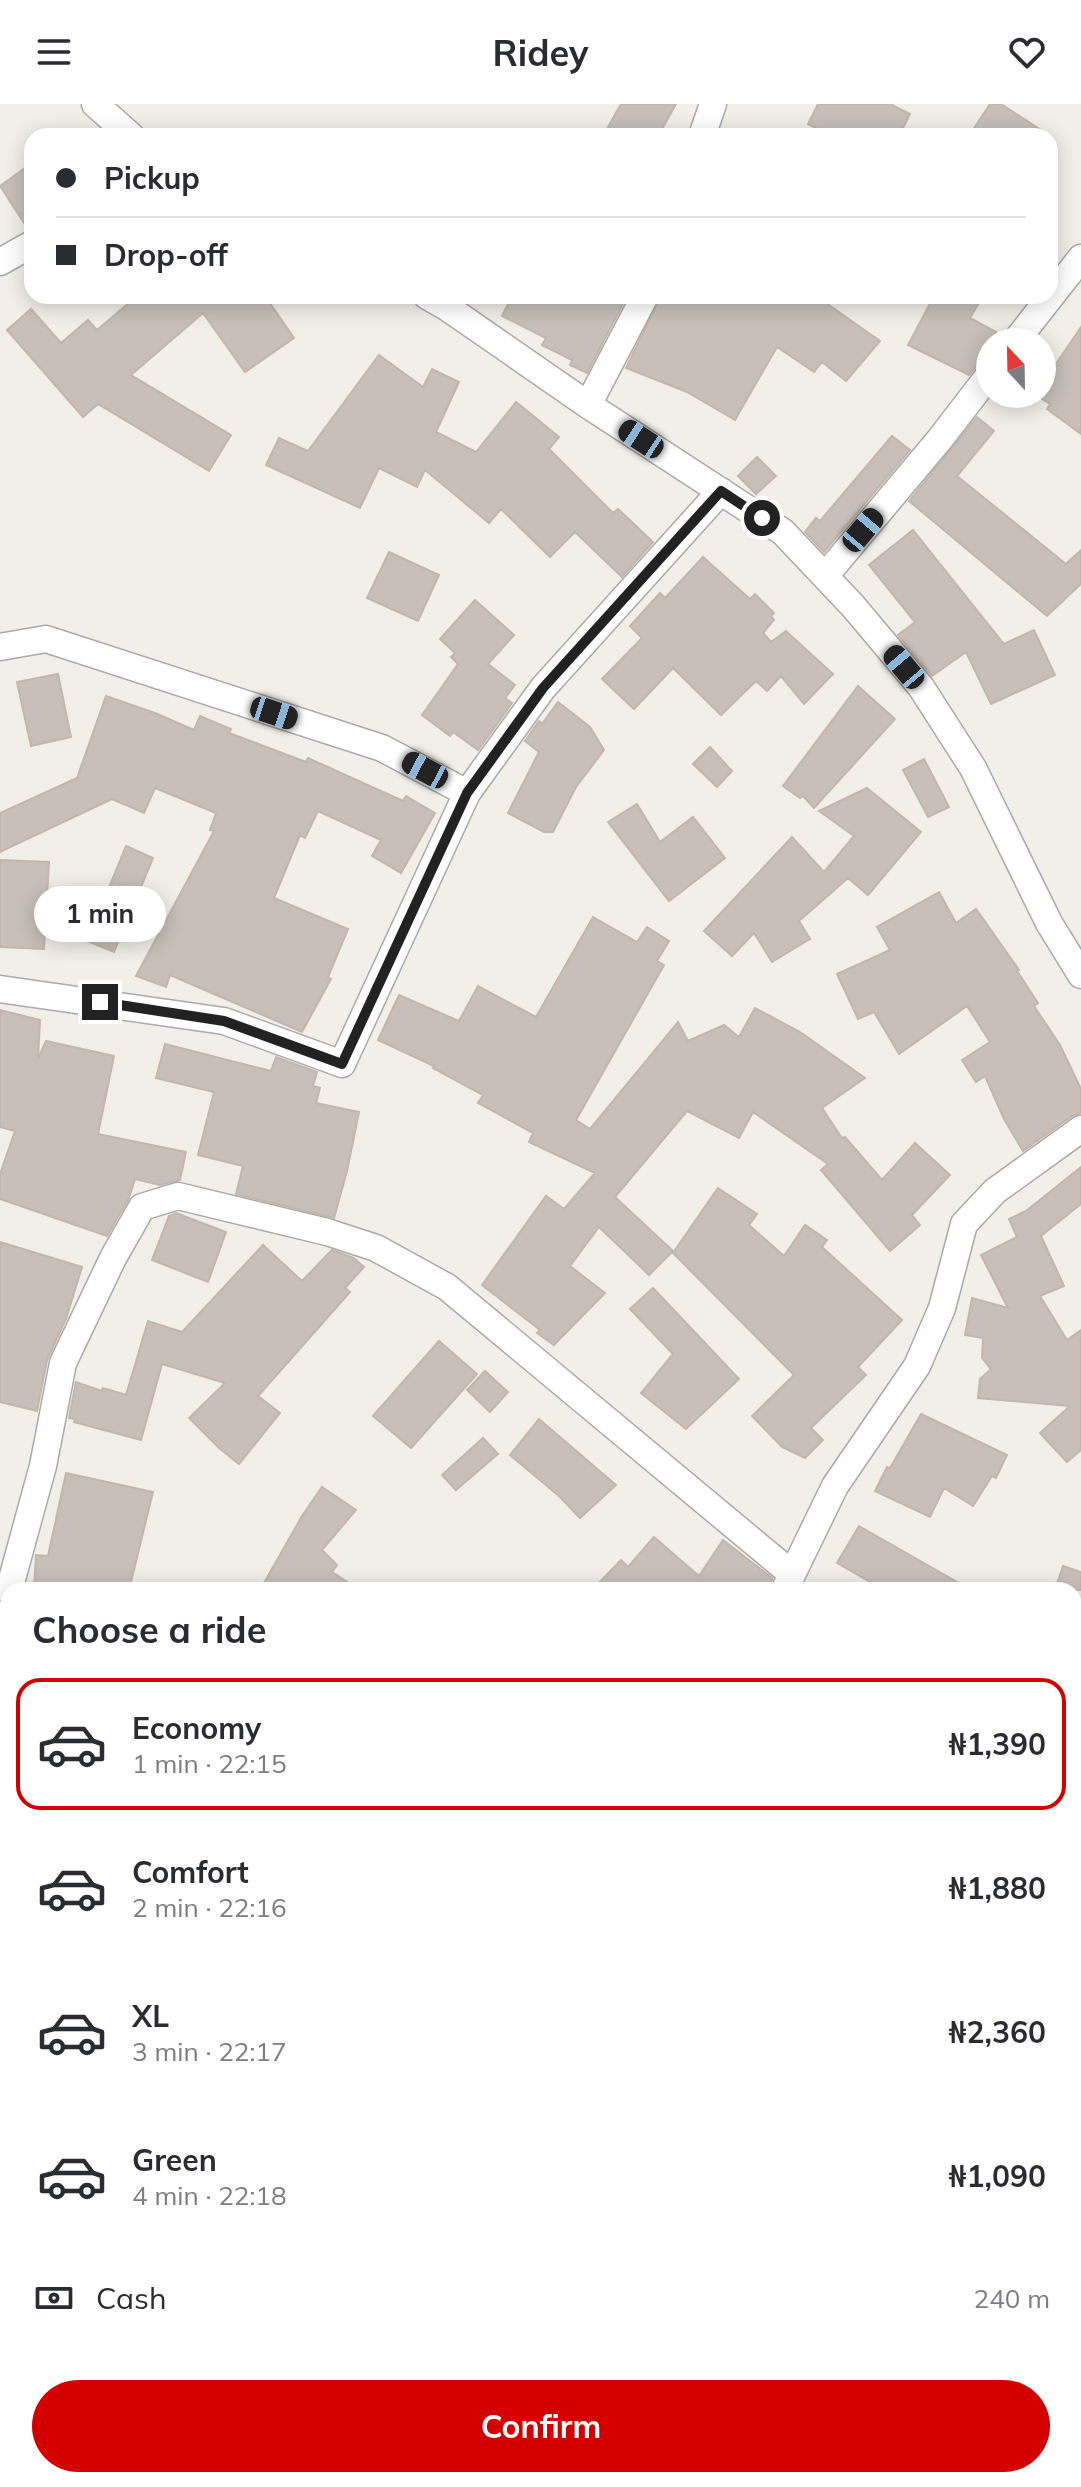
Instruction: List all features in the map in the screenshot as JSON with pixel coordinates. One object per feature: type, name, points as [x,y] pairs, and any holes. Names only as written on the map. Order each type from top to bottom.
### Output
[{"type":"street","points":[[95,104],[122,128]]},
{"type":"street","points":[[705,128],[713,104]]},
{"type":"street","points":[[0,262],[24,248]]},
{"type":"street","points":[[1058,287],[1081,258]]},
{"type":"street","points":[[441,304],[588,405],[783,532],[825,576],[921,687],[966,756],[1049,923],[1081,975]]},
{"type":"street","points":[[588,405],[641,304]]},
{"type":"street","points":[[1026,328],[1045,304]]},
{"type":"street","points":[[825,576],[976,392]]},
{"type":"street","points":[[0,989],[224,1021],[342,1064],[467,793],[543,688],[721,491]]},
{"type":"street","points":[[0,647],[46,639],[382,748],[467,793]]},
{"type":"street","points":[[11,1582],[43,1466],[63,1363],[113,1258],[142,1207],[178,1196],[312,1228],[376,1248],[447,1287],[788,1582],[835,1486],[917,1366],[942,1308],[964,1224],[995,1191],[1081,1129]]},
{"type":"building","points":[[621,104],[676,104],[662,128],[608,128]]},
{"type":"building","points":[[818,104],[890,104],[910,114],[903,128],[816,128],[808,124]]},
{"type":"building","points":[[990,104],[1001,104],[1038,128],[974,128]]},
{"type":"building","points":[[24,169],[24,223],[0,186]]},
{"type":"building","points":[[128,304],[271,304],[294,338],[245,372],[203,313],[131,375],[231,435],[209,471],[98,404],[83,417],[7,330],[31,309],[61,343],[88,320],[97,330]]},
{"type":"building","points":[[508,304],[623,304],[587,373],[570,365],[572,360],[542,345],[546,338],[502,316]]},
{"type":"building","points":[[657,304],[827,304],[880,341],[846,381],[822,362],[814,372],[777,347],[735,420],[687,392],[626,368]]},
{"type":"building","points":[[930,304],[978,304],[970,318],[989,328],[976,328],[976,367],[969,375],[908,345]]},
{"type":"building","points":[[1081,327],[1081,434],[1047,409],[1056,408],[1056,364]]},
{"type":"building","points":[[379,355],[423,387],[432,369],[459,382],[436,432],[476,452],[516,402],[559,437],[549,449],[613,513],[618,509],[653,542],[622,577],[575,532],[550,557],[501,509],[489,523],[425,470],[417,487],[379,468],[360,508],[266,465],[279,438],[308,451]]},
{"type":"building","points":[[977,417],[994,431],[957,476],[1066,564],[1081,550],[1081,584],[1047,616],[909,501]]},
{"type":"building","points":[[892,436],[910,450],[824,552],[805,532],[816,518],[820,521]]},
{"type":"building","points":[[757,457],[776,476],[756,494],[738,476]]},
{"type":"building","points":[[913,530],[1004,644],[1034,630],[1055,675],[991,704],[966,652],[932,676],[898,635],[915,622],[869,565]]},
{"type":"building","points":[[389,552],[439,575],[418,621],[367,598]]},
{"type":"building","points":[[703,557],[750,599],[755,594],[774,613],[771,616],[774,620],[763,633],[771,642],[786,631],[833,674],[804,704],[781,676],[767,691],[756,681],[721,715],[673,668],[634,709],[602,679],[642,638],[630,626],[660,593],[665,598]]},
{"type":"building","points":[[475,600],[514,635],[488,664],[515,685],[505,698],[512,703],[478,750],[453,732],[450,736],[422,715],[458,664],[451,657],[455,653],[440,639]]},
{"type":"building","points":[[58,674],[71,737],[31,746],[17,682]]},
{"type":"building","points":[[858,686],[895,719],[814,808],[803,796],[800,798],[783,786]]},
{"type":"building","points":[[106,696],[194,730],[200,716],[231,729],[229,733],[306,762],[308,758],[403,801],[406,796],[435,813],[401,873],[372,856],[381,840],[318,811],[305,838],[300,835],[274,898],[348,929],[328,977],[331,979],[302,1032],[170,975],[166,987],[136,976],[214,831],[210,830],[216,813],[155,788],[144,813],[112,799],[0,852],[0,813],[77,778]]},
{"type":"building","points":[[558,702],[590,727],[604,750],[576,787],[553,832],[544,832],[508,813],[539,752],[525,741]]},
{"type":"building","points":[[710,747],[732,771],[717,787],[693,764]]},
{"type":"building","points":[[924,759],[949,807],[928,817],[903,770]]},
{"type":"building","points":[[867,788],[921,832],[868,895],[848,878],[799,921],[810,939],[772,962],[754,933],[732,956],[704,931],[792,837],[824,872],[854,836],[819,811]]},
{"type":"building","points":[[637,804],[660,842],[693,817],[725,858],[669,901],[608,822]]},
{"type":"building","points":[[126,846],[153,858],[114,952],[87,941]]},
{"type":"building","points":[[0,860],[49,862],[44,949],[0,947]]},
{"type":"building","points":[[939,892],[956,923],[976,909],[1019,970],[1038,1003],[1034,1006],[1060,1045],[1081,1089],[1081,1113],[1072,1116],[1023,1151],[1004,1119],[985,1076],[976,1082],[962,1060],[990,1042],[967,1006],[899,1054],[874,1012],[858,1019],[837,974],[890,950],[877,927]]},
{"type":"building","points":[[593,917],[637,942],[647,927],[669,941],[657,961],[664,965],[576,1120],[590,1129],[678,1022],[688,1041],[724,1025],[739,1037],[755,1008],[800,1032],[865,1078],[822,1108],[842,1138],[845,1137],[882,1180],[915,1143],[950,1175],[912,1215],[920,1225],[890,1251],[821,1170],[828,1164],[753,1112],[739,1138],[687,1111],[615,1197],[673,1251],[649,1275],[599,1227],[570,1266],[605,1293],[554,1345],[537,1333],[540,1330],[482,1285],[546,1196],[564,1209],[595,1173],[529,1142],[533,1133],[478,1103],[483,1095],[434,1066],[378,1040],[399,995],[459,1021],[478,986],[536,1017]]},
{"type":"building","points":[[0,1010],[40,1020],[38,1059],[46,1041],[114,1056],[98,1134],[186,1152],[180,1180],[160,1185],[135,1179],[129,1198],[107,1236],[0,1199],[0,1174],[15,1131],[0,1127]]},
{"type":"building","points":[[165,1044],[271,1071],[276,1057],[317,1072],[313,1086],[320,1088],[316,1103],[359,1112],[334,1218],[236,1194],[243,1166],[198,1155],[214,1092],[156,1078]]},
{"type":"building","points":[[1081,1167],[1081,1204],[1041,1236],[1064,1286],[1040,1296],[1067,1340],[1081,1330],[1081,1450],[1067,1462],[1040,1433],[1070,1406],[978,1398],[980,1379],[991,1369],[982,1358],[983,1338],[965,1335],[972,1298],[1008,1308],[981,1255],[1017,1237],[1009,1219],[1026,1211]]},
{"type":"building","points":[[718,1188],[757,1214],[749,1225],[784,1256],[805,1225],[827,1240],[822,1247],[902,1320],[858,1367],[866,1375],[811,1428],[823,1440],[805,1458],[782,1447],[752,1416],[794,1375],[673,1253]]},
{"type":"building","points":[[176,1213],[226,1232],[208,1282],[152,1260],[169,1216]]},
{"type":"building","points":[[0,1242],[82,1267],[66,1319],[47,1360],[37,1411],[0,1402]]},
{"type":"building","points":[[263,1245],[302,1281],[332,1250],[354,1258],[364,1267],[345,1288],[350,1292],[258,1396],[280,1413],[239,1464],[189,1418],[225,1383],[162,1364],[141,1440],[69,1418],[76,1382],[126,1395],[148,1321],[182,1332]]},
{"type":"building","points":[[653,1288],[739,1379],[686,1429],[641,1393],[673,1354],[630,1309]]},
{"type":"building","points":[[439,1341],[477,1374],[411,1448],[373,1416]]},
{"type":"building","points":[[485,1371],[508,1392],[490,1412],[467,1390]]},
{"type":"building","points":[[921,1414],[1007,1455],[996,1478],[992,1476],[973,1506],[944,1488],[930,1517],[875,1491]]},
{"type":"building","points":[[539,1419],[616,1485],[580,1518],[510,1455]]},
{"type":"building","points":[[483,1438],[498,1454],[456,1490],[442,1475]]},
{"type":"building","points":[[66,1473],[153,1492],[131,1582],[34,1582],[36,1555],[48,1556]]},
{"type":"building","points":[[322,1487],[356,1510],[322,1550],[337,1565],[332,1572],[348,1582],[265,1582]]},
{"type":"building","points":[[859,1526],[957,1582],[870,1582],[837,1563]]},
{"type":"building","points":[[654,1537],[699,1576],[723,1540],[772,1578],[772,1582],[600,1582],[621,1560],[628,1567]]},
{"type":"building","points":[[1063,1566],[1081,1572],[1081,1582],[1058,1582]]},
{"type":"route","points":[[100,1002],[224,1021],[342,1064],[467,793],[543,688],[721,491],[762,518]]}]
